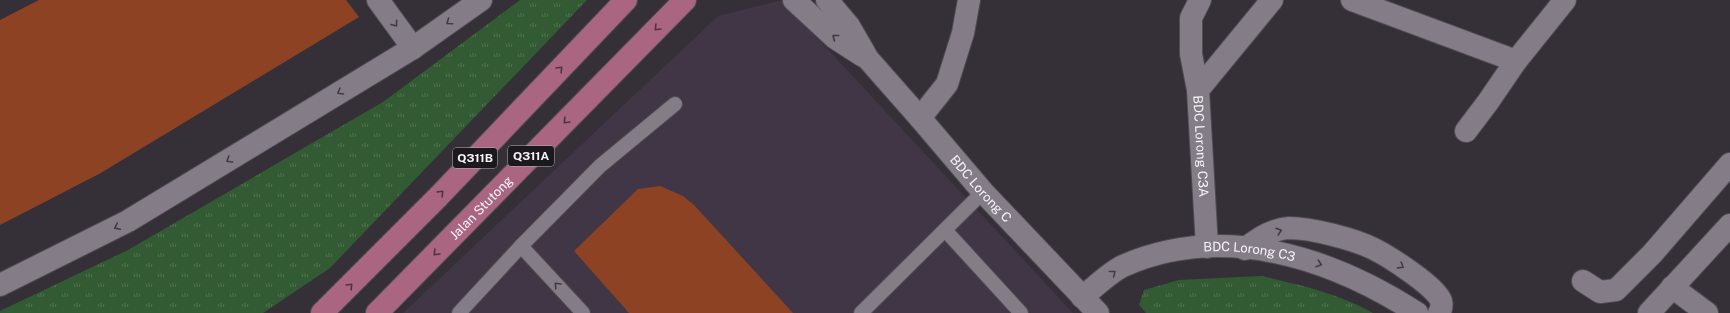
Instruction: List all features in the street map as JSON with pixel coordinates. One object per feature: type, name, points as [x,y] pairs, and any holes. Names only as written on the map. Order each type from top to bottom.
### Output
[{"type":"main road","name":"Q311B","points":[[322,313],[439,196],[626,0]]},
{"type":"main road","name":"Jalan Stutong","points":[[378,313],[685,0]]},
{"type":"street","points":[[378,0],[413,48]]},
{"type":"street","points":[[0,285],[128,221],[413,48],[481,0]]},
{"type":"street","name":"BDC Lorong C","points":[[794,0],[835,38],[868,59]]},
{"type":"street","name":"BDC Lorong C","points":[[827,0],[849,26],[868,59],[983,192],[1098,313]]},
{"type":"street","points":[[920,118],[947,84],[963,33],[969,0]]},
{"type":"street","points":[[1198,90],[1190,54],[1191,18],[1200,0]]},
{"type":"street","name":"BDC Lorong C3A","points":[[1207,247],[1198,90],[1272,0]]},
{"type":"street","points":[[1352,0],[1516,61]]},
{"type":"street","points":[[1466,131],[1516,61],[1565,0]]},
{"type":"street","points":[[1583,281],[1600,292],[1616,290],[1652,254],[1730,164]]},
{"type":"street","points":[[1649,313],[1730,225]]},
{"type":"street","points":[[1245,249],[1262,236],[1288,228],[1324,233],[1374,249],[1412,273],[1436,293],[1441,301],[1439,313]]},
{"type":"street","name":"BDC Lorong C3","points":[[1082,297],[1121,266],[1164,251],[1221,246],[1283,253],[1340,271],[1384,292],[1417,313]]},
{"type":"street","points":[[1672,287],[1707,313]]},
{"type":"lane","points":[[459,313],[521,246],[600,166],[675,104]]},
{"type":"lane","points":[[864,310],[983,192]]},
{"type":"lane","points":[[945,230],[1021,313]]},
{"type":"lane","points":[[521,246],[583,313]]},
{"type":"shaded area","points":[[782,0],[1073,313],[403,313],[718,16]]},
{"type":"green space","points":[[520,0],[587,0],[330,268],[263,313],[0,313],[0,311],[128,250],[383,102]]},
{"type":"green space","points":[[1262,276],[1305,286],[1333,295],[1373,313],[1146,313],[1139,305],[1144,290],[1179,280]]},
{"type":"building","points":[[39,0],[346,0],[359,17],[99,174],[0,225],[0,20]]},
{"type":"building","points":[[660,186],[683,196],[694,205],[793,313],[629,313],[574,251],[638,189]]}]
